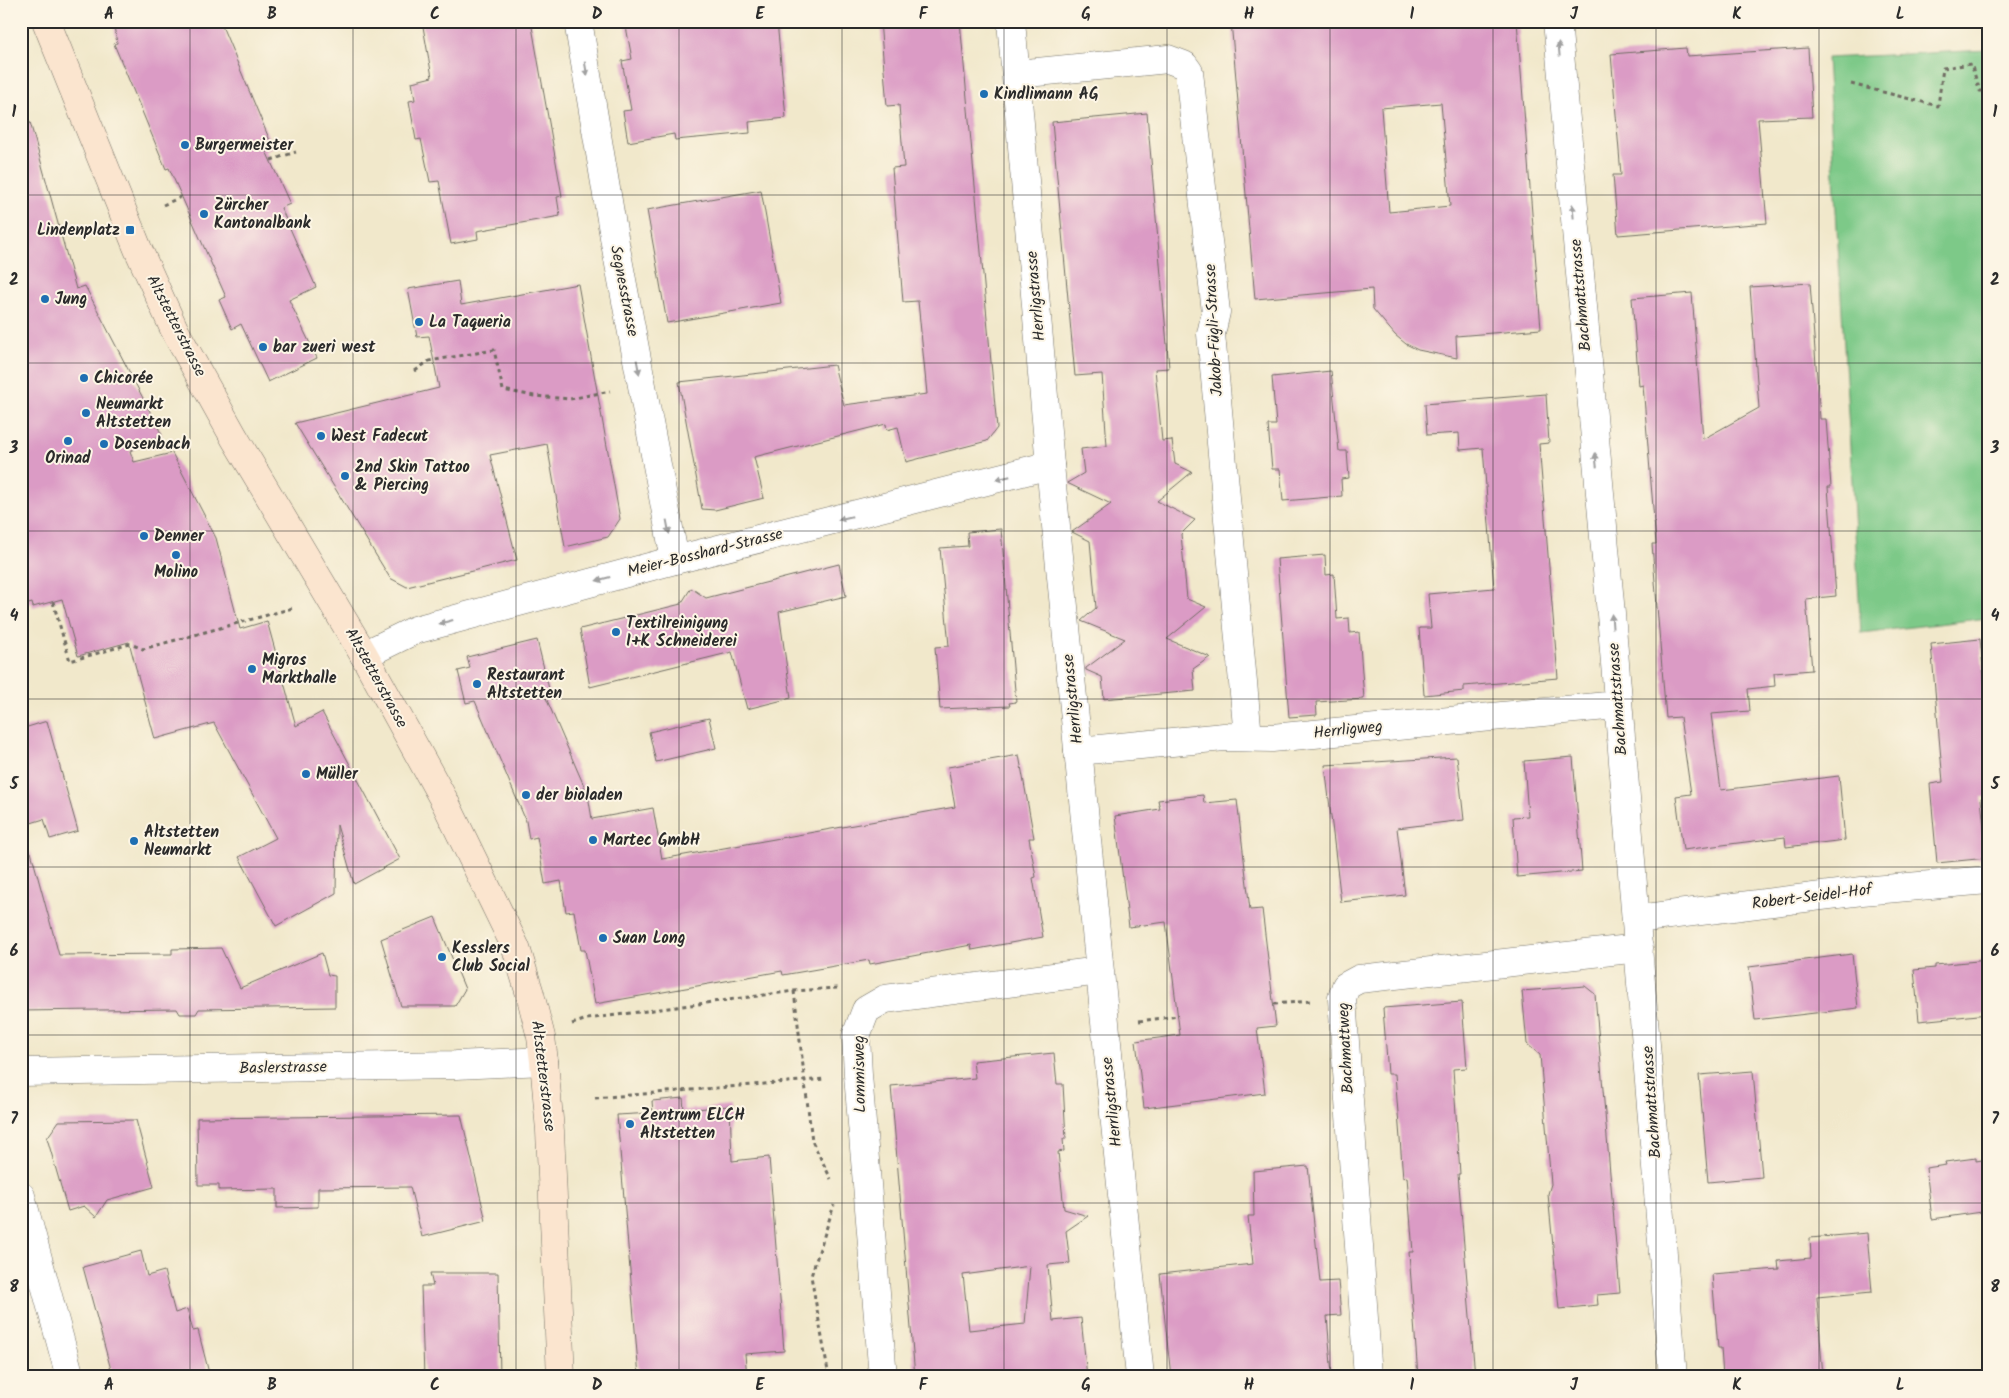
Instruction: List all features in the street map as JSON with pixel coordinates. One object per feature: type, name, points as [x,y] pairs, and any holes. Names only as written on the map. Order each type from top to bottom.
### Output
[{"type":"street","name":"Altstetterstrasse","points":[[46,21],[138,249],[175,331],[239,444],[364,655],[445,802],[516,948],[541,1037],[544,1061],[550,1131],[561,1377]]},
{"type":"street","name":"Segnesstrasse","points":[[578,21],[615,242],[675,560]]},
{"type":"street","name":"Herrligstrasse","points":[[1011,21],[1050,465],[1140,1377]]},
{"type":"street","name":"Bachmattstrasse","points":[[1557,21],[1640,948],[1673,1377]]},
{"type":"street","name":"Jakob-Fügli-Strasse","points":[[1017,74],[1168,59],[1184,65],[1189,72],[1216,312],[1211,334],[1248,736]]},
{"type":"street","name":"Meier-Bosshard-Strasse","points":[[364,655],[415,630],[675,560],[1050,465]]},
{"type":"street","name":"Herrligweg","points":[[1078,751],[1224,737],[1272,738],[1618,705]]},
{"type":"street","name":"Robert-Seidel-Hof","points":[[1637,919],[1862,891],[1988,880]]},
{"type":"street","name":"Bachmattweg","points":[[1368,1377],[1342,998],[1346,986],[1359,979],[1640,948]]},
{"type":"street","points":[[866,1010],[885,999],[1099,971]]},
{"type":"street","name":"Lommisweg","points":[[866,1010],[856,1036],[883,1377]]},
{"type":"street","name":"Baslerstrasse","points":[[21,1072],[456,1066],[544,1061]]},
{"type":"street","points":[[21,1196],[70,1377]]},
{"type":"path","points":[[1851,84],[1938,106],[1943,68],[1970,64],[1980,91],[1988,91]]},
{"type":"path","points":[[271,160],[296,152]]},
{"type":"path","points":[[163,205],[181,198]]},
{"type":"path","points":[[415,371],[429,361],[494,350],[502,390],[570,400],[616,390]]},
{"type":"path","points":[[53,602],[70,660],[130,644],[143,649],[293,608]]},
{"type":"path","points":[[587,1019],[794,991],[837,988],[866,1010]]},
{"type":"path","points":[[794,991],[812,1141],[830,1176],[832,1186]]},
{"type":"path","points":[[1136,1021],[1178,1016]]},
{"type":"path","points":[[596,1098],[858,1075]]},
{"type":"path","points":[[829,1377],[811,1276],[835,1204]]},
{"type":"green space","points":[[1988,50],[1988,618],[1861,633],[1827,58]]},
{"type":"building","points":[[113,21],[220,21],[273,148],[266,151],[290,204],[281,208],[316,287],[289,300],[317,358],[268,382],[241,324],[232,329],[219,300],[226,297],[169,168],[166,169],[114,44],[117,43]]},
{"type":"building","points":[[422,21],[531,21],[562,196],[557,197],[560,216],[477,231],[478,239],[451,244],[439,181],[430,182],[421,139],[416,140],[409,101],[415,100],[412,82],[432,77]]},
{"type":"building","points":[[625,21],[777,21],[786,118],[749,122],[750,133],[675,140],[674,134],[628,142],[623,111],[631,110],[622,61],[632,59]]},
{"type":"building","points":[[880,21],[960,21],[997,428],[987,441],[906,462],[898,427],[887,430],[886,424],[754,457],[764,498],[715,510],[702,509],[679,382],[834,365],[844,405],[927,394],[918,301],[903,302],[892,168],[904,167],[899,105],[887,106]]},
{"type":"building","points":[[1231,21],[1517,21],[1541,329],[1456,336],[1457,358],[1418,350],[1406,344],[1395,335],[1373,309],[1372,289],[1255,299]],"holes":[[[1441,103],[1450,206],[1389,212],[1381,108]]]},
{"type":"building","points":[[1686,48],[1687,56],[1808,48],[1812,117],[1758,119],[1767,223],[1618,235],[1613,175],[1621,175],[1611,54]]},
{"type":"building","points":[[1147,113],[1169,368],[1155,369],[1162,441],[1172,440],[1175,464],[1192,472],[1157,501],[1195,520],[1181,534],[1187,599],[1206,607],[1167,639],[1210,657],[1193,669],[1195,691],[1104,699],[1102,677],[1086,670],[1086,668],[1125,639],[1081,621],[1096,608],[1090,541],[1072,532],[1111,504],[1067,483],[1084,473],[1081,449],[1107,446],[1102,374],[1075,376],[1052,122]]},
{"type":"building","name":"Neumarkt Altstetten","points":[[30,122],[76,289],[85,286],[162,435],[130,451],[134,462],[172,453],[216,538],[240,629],[267,621],[296,726],[322,712],[400,859],[354,884],[337,825],[336,893],[276,926],[239,857],[276,838],[214,723],[155,739],[129,642],[78,656],[62,599],[33,607],[32,603],[21,606],[21,123]]},
{"type":"building","points":[[761,190],[781,303],[667,323],[647,210]]},
{"type":"building","points":[[458,281],[461,305],[578,284],[620,519],[608,537],[565,547],[547,444],[490,455],[517,560],[407,587],[390,578],[295,423],[439,388],[429,336],[417,337],[408,289]]},
{"type":"building","points":[[1810,283],[1820,419],[1826,419],[1831,487],[1828,487],[1836,596],[1806,599],[1812,670],[1774,673],[1775,686],[1748,689],[1750,711],[1711,714],[1721,790],[1839,776],[1845,840],[1786,847],[1785,837],[1683,850],[1676,796],[1691,794],[1680,717],[1666,718],[1652,544],[1656,544],[1643,385],[1639,386],[1632,298],[1692,293],[1703,439],[1759,408],[1750,287]]},
{"type":"building","points":[[1331,371],[1339,451],[1347,451],[1349,478],[1341,479],[1342,496],[1283,501],[1280,469],[1272,469],[1268,425],[1276,425],[1272,377]]},
{"type":"building","points":[[1546,394],[1549,443],[1539,444],[1558,678],[1464,686],[1464,691],[1424,695],[1419,628],[1431,628],[1428,594],[1494,588],[1483,448],[1460,450],[1459,433],[1427,435],[1425,404]]},
{"type":"building","points":[[1001,529],[1016,702],[1009,703],[1010,706],[940,709],[935,647],[949,646],[940,548],[968,546],[967,532]]},
{"type":"building","points":[[1325,555],[1326,575],[1334,574],[1337,619],[1349,618],[1350,633],[1359,632],[1364,699],[1316,702],[1317,715],[1289,717],[1277,559]]},
{"type":"building","points":[[839,564],[846,596],[779,612],[791,698],[747,709],[732,652],[590,687],[580,629],[681,604],[691,588],[706,598]]},
{"type":"building","points":[[1980,639],[1988,718],[1988,798],[1981,798],[1987,858],[1937,863],[1930,784],[1943,782],[1931,644]]},
{"type":"building","points":[[537,640],[551,697],[546,698],[588,795],[592,819],[653,808],[662,859],[955,807],[948,767],[1019,755],[1034,838],[1029,838],[1036,877],[1033,878],[1043,937],[972,950],[971,945],[870,964],[869,960],[783,975],[782,971],[595,1004],[585,950],[581,950],[574,911],[566,912],[561,881],[545,884],[537,837],[529,839],[526,821],[475,701],[466,703],[458,671],[470,668],[467,657]]},
{"type":"building","points":[[709,718],[716,748],[656,762],[649,732]]},
{"type":"building","points":[[47,721],[78,831],[50,839],[44,819],[21,826],[21,729]]},
{"type":"building","points":[[1457,757],[1464,820],[1397,828],[1405,895],[1341,902],[1325,765]]},
{"type":"building","points":[[1573,757],[1582,871],[1517,877],[1513,817],[1528,816],[1524,761]]},
{"type":"building","points":[[1203,795],[1204,803],[1237,800],[1250,910],[1262,909],[1276,1026],[1257,1028],[1265,1093],[1144,1108],[1136,1041],[1180,1035],[1166,922],[1129,927],[1115,816],[1160,809],[1158,800]]},
{"type":"building","points":[[31,852],[59,955],[172,954],[172,949],[221,948],[240,988],[322,953],[328,975],[335,976],[335,1007],[199,1009],[196,1014],[180,1014],[177,1009],[21,1011],[21,853]]},
{"type":"building","points":[[435,917],[465,989],[455,1006],[401,1006],[381,939]]},
{"type":"building","points":[[1852,954],[1858,1008],[1755,1020],[1749,967]]},
{"type":"building","points":[[1988,960],[1988,1014],[1919,1021],[1914,970],[1935,968],[1935,965]]},
{"type":"building","points":[[1585,986],[1595,994],[1620,1293],[1597,1295],[1598,1305],[1559,1309],[1548,1194],[1551,1184],[1540,1055],[1527,1044],[1522,991]]},
{"type":"building","points":[[1462,1002],[1467,1068],[1453,1069],[1460,1174],[1458,1174],[1475,1376],[1418,1377],[1409,1252],[1413,1252],[1407,1177],[1403,1178],[1395,1074],[1388,1074],[1383,1008]]},
{"type":"building","points":[[1054,1053],[1057,1084],[1063,1084],[1066,1139],[1063,1139],[1064,1151],[1058,1152],[1064,1209],[1088,1216],[1066,1231],[1070,1263],[1048,1265],[1053,1321],[1081,1318],[1087,1377],[915,1377],[891,1086],[975,1078],[973,1061]],"holes":[[[1030,1266],[1025,1324],[969,1330],[963,1275]]]},
{"type":"building","points":[[1753,1071],[1762,1177],[1708,1182],[1699,1075]]},
{"type":"building","points":[[683,1098],[684,1110],[730,1106],[732,1161],[769,1157],[784,1351],[745,1354],[747,1377],[639,1377],[617,1115],[653,1113],[652,1101]]},
{"type":"building","points":[[461,1115],[486,1221],[422,1237],[410,1187],[318,1188],[318,1207],[277,1208],[277,1189],[219,1190],[219,1185],[198,1185],[197,1118]]},
{"type":"building","points":[[136,1120],[154,1187],[107,1200],[96,1217],[84,1206],[68,1211],[47,1138],[59,1121]]},
{"type":"building","points":[[1976,1158],[1976,1161],[1988,1159],[1988,1211],[1932,1219],[1926,1168],[1946,1165],[1945,1162]]},
{"type":"building","points":[[1308,1166],[1320,1282],[1338,1281],[1341,1315],[1327,1316],[1332,1377],[1171,1377],[1160,1274],[1253,1264],[1248,1216],[1254,1216],[1253,1171]]},
{"type":"building","points":[[1867,1233],[1872,1292],[1817,1297],[1823,1377],[1723,1377],[1721,1348],[1718,1348],[1712,1274],[1779,1269],[1778,1261],[1811,1258],[1810,1238]]},
{"type":"building","points":[[141,1251],[147,1276],[164,1271],[175,1313],[187,1309],[193,1331],[198,1330],[210,1377],[113,1377],[83,1267]]},
{"type":"building","points":[[430,1273],[498,1273],[500,1377],[424,1377],[421,1286],[433,1286]]},
{"type":"place","name":"Kindlimann AG","points":[[984,94]]},
{"type":"place","name":"Burgermeister","points":[[185,145]]},
{"type":"place","name":"Zürcher Kantonalbank","points":[[204,214]]},
{"type":"place","name":"Lindenplatz","points":[[130,230]]},
{"type":"place","name":"Jung","points":[[45,299]]},
{"type":"place","name":"La Taqueria","points":[[419,322]]},
{"type":"place","name":"bar zueri west","points":[[263,347]]},
{"type":"place","name":"Chicorée","points":[[84,378]]},
{"type":"place","name":"Neumarkt Altstetten","points":[[86,413]]},
{"type":"place","name":"West Fadecut","points":[[321,436]]},
{"type":"place","name":"Orinad","points":[[68,441]]},
{"type":"place","name":"Dosenbach","points":[[104,444]]},
{"type":"place","name":"2nd Skin Tattoo & Piercing","points":[[345,476]]},
{"type":"place","name":"Denner","points":[[144,536]]},
{"type":"place","name":"Molino","points":[[176,555]]},
{"type":"place","name":"Textilreinigung I+K Schneiderei","points":[[616,632]]},
{"type":"place","name":"Migros Markthalle","points":[[252,669]]},
{"type":"place","name":"Restaurant Altstetten","points":[[477,684]]},
{"type":"place","name":"Müller","points":[[306,774]]},
{"type":"place","name":"der bioladen","points":[[526,795]]},
{"type":"place","name":"Martec GmbH","points":[[593,840]]},
{"type":"place","name":"Altstetten Neumarkt","points":[[134,841]]},
{"type":"place","name":"Suan Long","points":[[603,938]]},
{"type":"place","name":"Kesslers Club Social","points":[[442,957]]},
{"type":"place","name":"Zentrum ELCH Altstetten","points":[[630,1124]]}]
